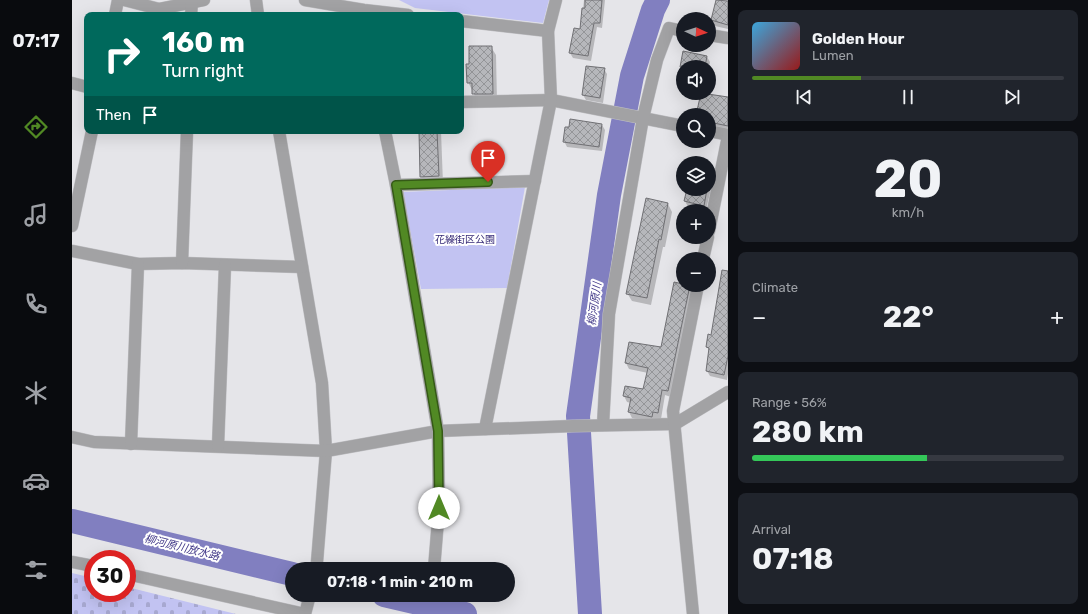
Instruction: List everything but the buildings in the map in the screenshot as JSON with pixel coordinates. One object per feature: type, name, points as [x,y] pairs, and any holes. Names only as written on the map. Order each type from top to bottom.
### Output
[{"type":"street","points":[[116,12],[118,0]]},
{"type":"street","points":[[124,0],[159,9],[204,0]]},
{"type":"street","points":[[256,0],[258,12]]},
{"type":"street","points":[[305,0],[360,12]]},
{"type":"street","points":[[485,429],[551,100],[548,31],[556,0]]},
{"type":"street","points":[[192,2],[192,12]]},
{"type":"street","points":[[464,21],[548,31]]},
{"type":"street","points":[[599,425],[609,314],[640,117],[657,60],[669,28],[676,30]]},
{"type":"street","points":[[716,36],[728,38]]},
{"type":"street","points":[[72,84],[84,86]]},
{"type":"street","points":[[464,102],[551,100],[676,125]]},
{"type":"street","points":[[714,204],[728,135],[716,132]]},
{"type":"street","points":[[72,226],[91,134]]},
{"type":"street","points":[[182,264],[187,134]]},
{"type":"street","points":[[280,134],[322,383],[326,451],[317,562]]},
{"type":"street","points":[[386,134],[396,185],[438,431],[439,508],[435,562]]},
{"type":"street","points":[[396,185],[535,181]]},
{"type":"street","points":[[72,251],[138,264],[302,267]]},
{"type":"street","points":[[131,444],[138,264]]},
{"type":"street","points":[[218,446],[225,265]]},
{"type":"street","points":[[693,614],[676,424],[673,411],[697,292]]},
{"type":"street","points":[[72,437],[94,442],[326,451],[438,431],[599,425],[676,424],[728,392]]},
{"type":"street","points":[[72,562],[84,564]]},
{"type":"street","points":[[136,576],[305,614],[308,602]]},
{"type":"green space","points":[[399,0],[549,0],[543,23],[464,14],[464,12],[449,12],[415,8]]},
{"type":"green space","name":"花繰街区公園","points":[[525,187],[507,288],[421,289],[403,192]]},
{"type":"green space","points":[[72,573],[84,576],[84,602],[136,602],[136,589],[236,614],[72,614]]},
{"type":"waterway","name":"柳河原川","points":[[590,614],[578,416],[609,195],[632,76],[653,10],[658,0]]},
{"type":"waterway","name":"柳河原川放水路","points":[[72,521],[285,572]]},
{"type":"waterway","name":"柳河原川放水路","points":[[414,602],[465,614]]},
{"type":"route","points":[[439,508],[438,431],[396,185],[488,182]]}]
